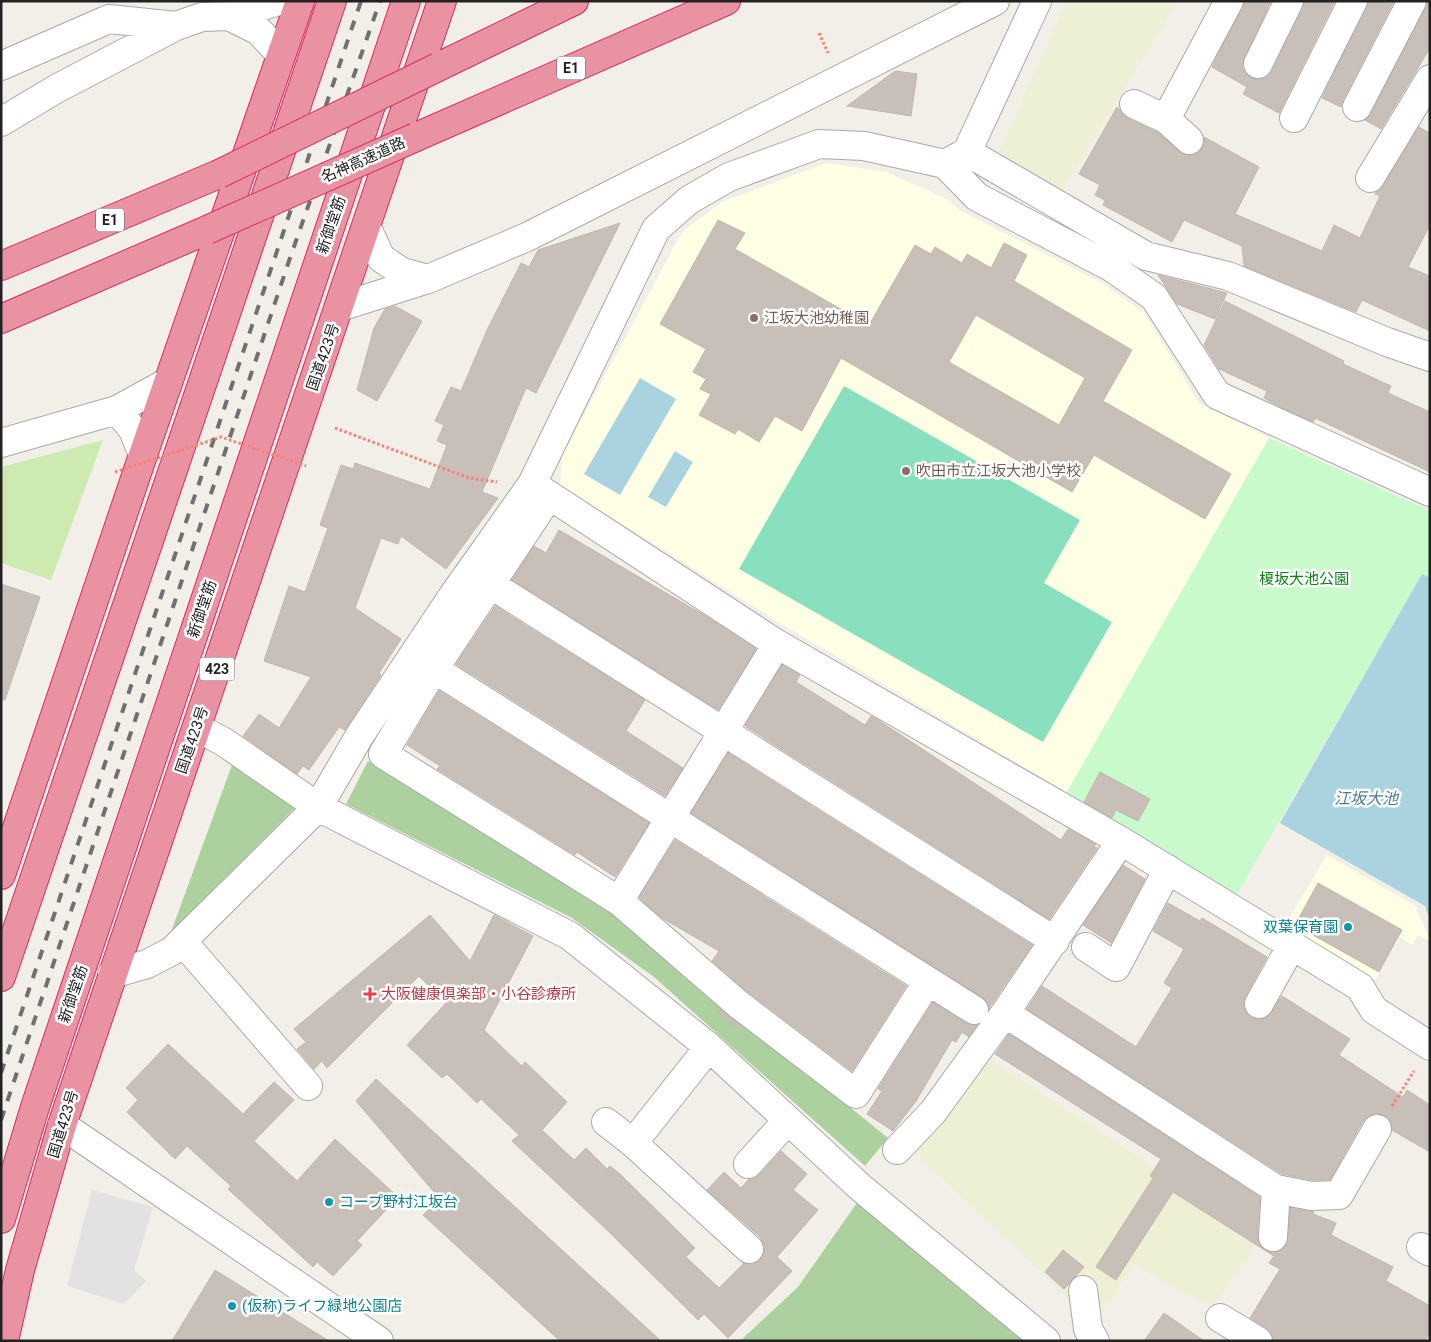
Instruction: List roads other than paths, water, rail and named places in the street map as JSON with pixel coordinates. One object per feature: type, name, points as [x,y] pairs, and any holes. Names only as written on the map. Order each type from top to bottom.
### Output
[{"type":"highway","points":[[1,875],[142,455],[300,1]]},
{"type":"highway","points":[[1,977],[332,1]]},
{"type":"highway","name":"新御堂筋","points":[[1,1219],[42,1088],[406,1]]},
{"type":"highway","name":"国道423号","points":[[4,1341],[20,1270],[62,1125],[367,228],[442,1]]},
{"type":"highway","name":"E1","points":[[1,266],[219,174],[574,1]]},
{"type":"highway","name":"名神高速道路","points":[[1,319],[726,1]]},
{"type":"street","points":[[1,122],[56,89],[176,26],[202,17],[229,16],[279,1]]},
{"type":"street","points":[[340,307],[428,279],[527,237],[995,1]]},
{"type":"street","points":[[956,158],[1037,1]]},
{"type":"street","points":[[1166,119],[1229,1]]},
{"type":"street","points":[[1258,64],[1290,1]]},
{"type":"street","points":[[1294,118],[1353,1]]},
{"type":"street","points":[[1357,107],[1412,1]]},
{"type":"street","points":[[229,16],[259,31],[281,55]]},
{"type":"street","points":[[1,66],[109,19],[176,26]]},
{"type":"street","points":[[1370,178],[1430,79]]},
{"type":"street","points":[[1134,104],[1166,119],[1189,140]]},
{"type":"street","points":[[928,981],[856,1094],[738,1004],[619,901],[383,754],[434,669],[490,584],[540,490],[656,228],[689,200],[728,177],[819,144],[864,146],[956,158],[1146,256],[1228,276],[1387,342],[1430,357]]},
{"type":"street","points":[[956,158],[977,197],[1111,267],[1154,297],[1217,395],[1430,492]]},
{"type":"street","points":[[367,228],[381,258],[402,272],[428,279]]},
{"type":"street","points":[[1,443],[117,410],[168,382]]},
{"type":"street","points":[[117,410],[133,430],[142,455]]},
{"type":"street","points":[[540,490],[777,644],[1121,841],[1360,987],[1374,1010],[1424,1055]]},
{"type":"street","points":[[112,974],[147,964],[172,951],[318,807],[360,735],[452,597],[540,490]]},
{"type":"street","points":[[490,584],[1055,941]]},
{"type":"street","points":[[619,901],[777,644]]},
{"type":"street","points":[[434,669],[974,1010]]},
{"type":"street","points":[[197,728],[224,742],[318,807],[570,936],[709,1047],[860,1187],[1046,1341]]},
{"type":"street","points":[[897,1150],[933,1112],[1005,1013],[1121,841]]},
{"type":"street","points":[[1086,947],[1116,967],[1168,870]]},
{"type":"street","points":[[182,941],[308,1086]]},
{"type":"street","points":[[1258,1004],[1292,945]]},
{"type":"street","points":[[1005,1013],[1276,1189],[1312,1196],[1339,1195],[1377,1129]]},
{"type":"street","points":[[633,1144],[709,1047]]},
{"type":"street","points":[[748,1164],[787,1121]]},
{"type":"street","points":[[606,1122],[749,1249]]},
{"type":"street","points":[[62,1125],[379,1341]]},
{"type":"street","points":[[1273,1237],[1276,1189]]},
{"type":"street","points":[[1083,1290],[1088,1329],[1095,1341]]},
{"type":"street","points":[[1220,1318],[1258,1341]]},
{"type":"water","points":[[640,378],[676,399],[620,495],[584,474]]},
{"type":"water","points":[[675,451],[693,462],[666,507],[648,497]]},
{"type":"water","name":"江坂大池","points":[[1422,574],[1430,578],[1430,921],[1425,906],[1280,823]]},
{"type":"railway","points":[[1,1073],[361,1]]},
{"type":"railway","points":[[1,1120],[290,258],[380,1]]},
{"type":"place","name":"江坂大池幼稚園","points":[[754,318]]},
{"type":"place","name":"吹田市立江坂大池小学校","points":[[906,471]]},
{"type":"place","name":"双葉保育園","points":[[1348,927]]},
{"type":"place","name":"大阪健康倶楽部・小谷診療所","points":[[370,994]]},
{"type":"place","name":"コープ野村江坂台","points":[[329,1202]]},
{"type":"place","name":"(仮称)ライフ緑地公園店","points":[[232,1306]]},
{"type":"park label","name":"榎坂大池公園","points":[[1304,579]]}]
